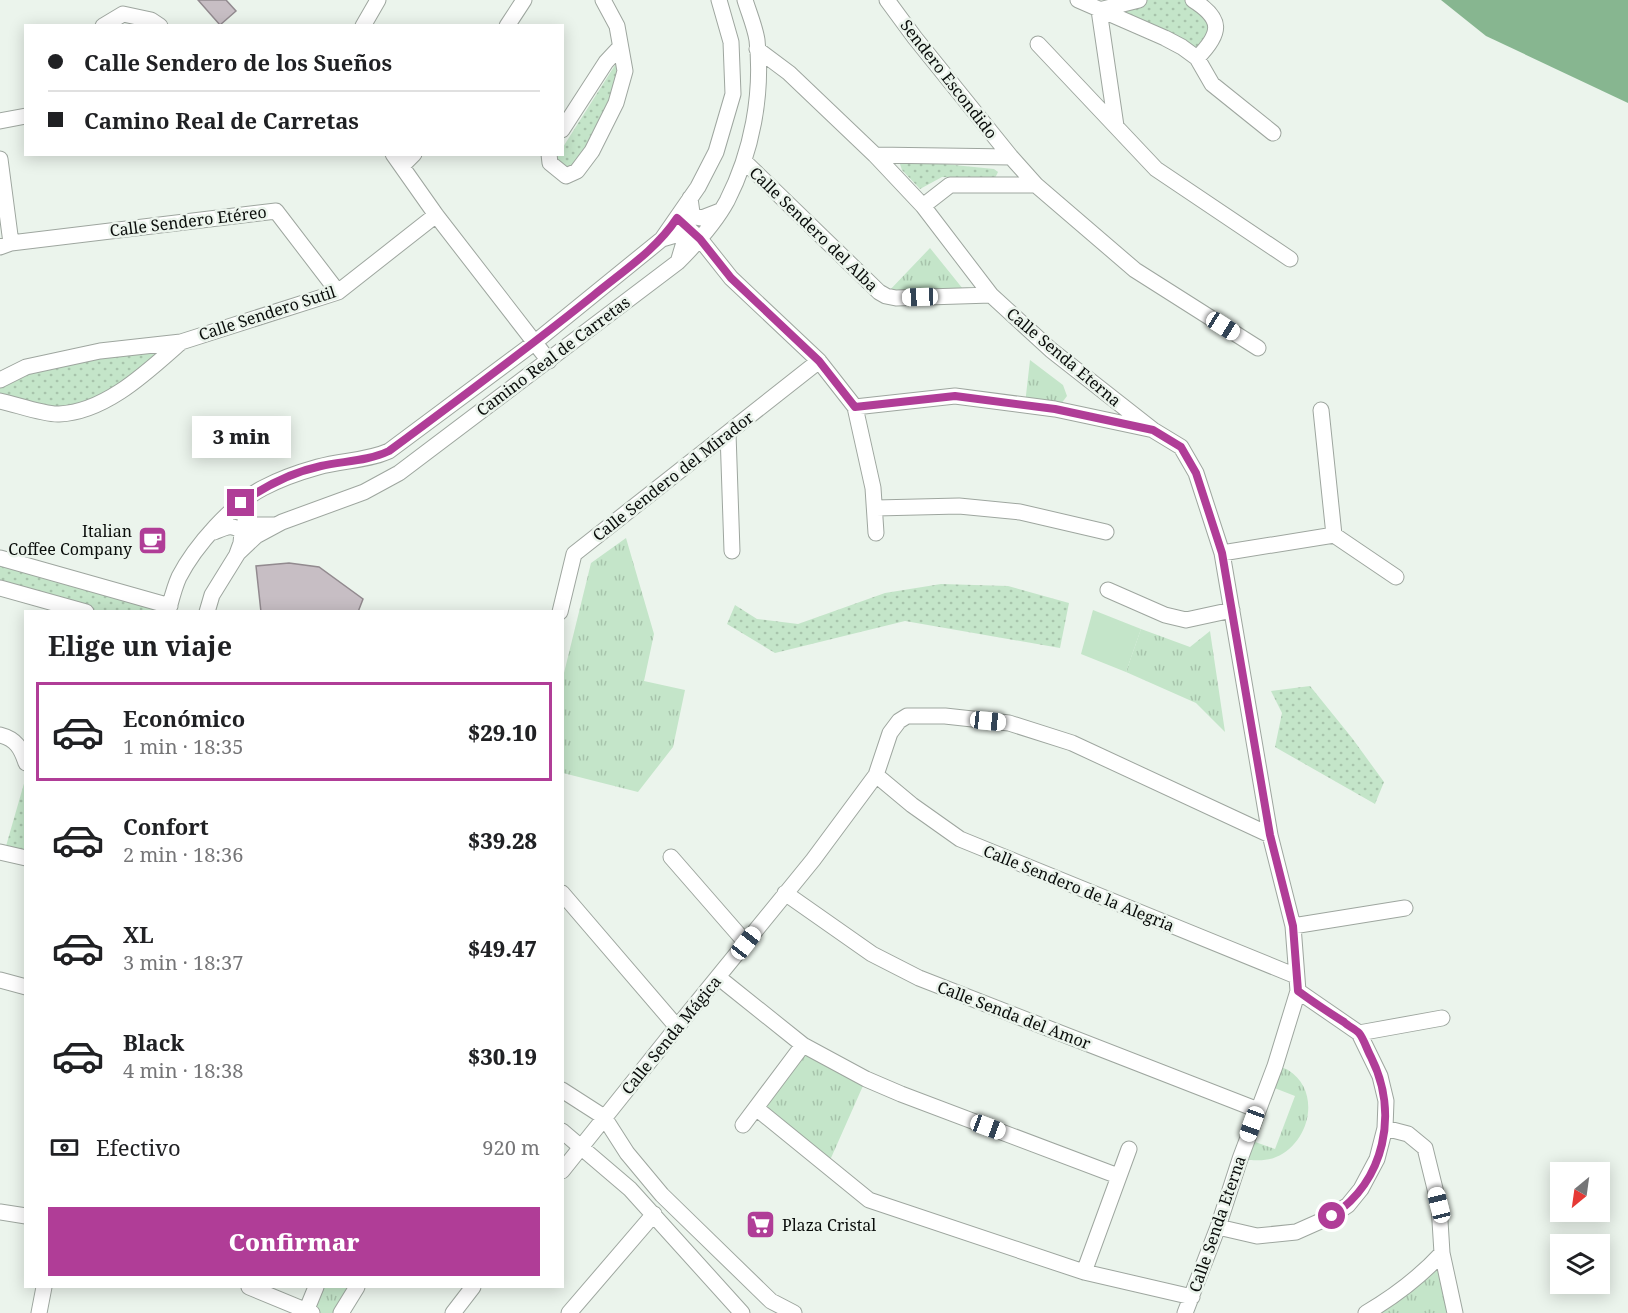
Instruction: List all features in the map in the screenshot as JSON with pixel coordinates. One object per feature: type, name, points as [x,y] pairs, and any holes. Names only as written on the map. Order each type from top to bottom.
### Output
[{"type":"street","points":[[364,24],[378,0]]},
{"type":"street","points":[[508,24],[524,0]]},
{"type":"street","points":[[549,156],[550,164],[566,176],[578,171],[589,156],[616,104],[625,71],[616,26],[603,0]]},
{"type":"street","name":"Camino Real de Carretas","points":[[169,609],[180,576],[211,533],[249,497],[261,489],[320,466],[375,457],[389,451],[534,343],[662,239],[698,187],[716,152],[733,94],[731,42],[719,0]]},
{"type":"street","name":"Camino Real de Carretas","points":[[208,610],[212,596],[237,554],[256,536],[278,524],[364,492],[399,472],[678,262],[700,239],[726,203],[744,162],[759,96],[756,38],[745,0]]},
{"type":"street","name":"Sendero Escondido","points":[[887,0],[915,38],[1036,185],[1135,270],[1258,348]]},
{"type":"street","points":[[1078,0],[1165,38],[1197,58],[1212,84],[1273,133]]},
{"type":"street","points":[[1099,10],[1139,0]]},
{"type":"street","points":[[1193,0],[1211,14],[1216,29],[1207,48],[1197,58]]},
{"type":"street","points":[[105,24],[122,7],[157,24]]},
{"type":"street","points":[[1099,10],[1116,126]]},
{"type":"street","points":[[1038,44],[1156,169],[1290,259]]},
{"type":"street","points":[[564,127],[606,62],[620,47]]},
{"type":"street","name":"Calle Senda Eterna","points":[[757,49],[789,73],[875,155],[923,206],[991,296],[1051,350],[1153,430],[1181,447],[1196,473],[1222,553],[1270,835],[1293,926],[1297,984],[1275,1066],[1239,1159],[1218,1227],[1185,1313]]},
{"type":"street","points":[[0,121],[24,116]]},
{"type":"street","points":[[875,155],[1011,157]]},
{"type":"street","points":[[0,159],[6,245]]},
{"type":"street","points":[[398,160],[436,214],[549,361]]},
{"type":"street","name":"Calle Sendero del Alba","points":[[744,162],[879,292],[886,296],[896,298],[991,296]]},
{"type":"street","points":[[923,206],[950,185],[1036,185]]},
{"type":"street","points":[[690,198],[692,213],[696,217],[702,218],[720,211]]},
{"type":"street","name":"Calle Sendero Etéreo","points":[[6,245],[276,210],[338,292]]},
{"type":"street","name":"Calle Sendero Sutil","points":[[0,380],[26,367],[100,351],[181,342],[338,292],[436,214]]},
{"type":"street","points":[[677,218],[700,239],[731,278],[819,361],[855,407],[876,508],[876,533]]},
{"type":"street","points":[[662,239],[679,234],[685,239],[678,262]]},
{"type":"street","name":"Calle Sendero Sutil","points":[[0,401],[58,414],[90,408],[138,380],[181,342]]},
{"type":"street","name":"Calle Sendero del Mirador","points":[[560,610],[574,554],[819,361]]},
{"type":"street","points":[[855,407],[955,396],[1055,409],[1153,430]]},
{"type":"street","points":[[1321,410],[1334,535]]},
{"type":"street","points":[[728,433],[732,551]]},
{"type":"street","points":[[249,497],[245,519],[251,525],[278,524]]},
{"type":"street","points":[[876,508],[959,506],[980,508],[1020,512],[1106,531]]},
{"type":"street","points":[[211,533],[226,526],[236,526],[242,532],[242,543],[237,554]]},
{"type":"street","points":[[1222,553],[1334,535],[1396,577]]},
{"type":"street","points":[[0,558],[169,609]]},
{"type":"street","points":[[0,588],[79,610]]},
{"type":"street","points":[[1108,590],[1165,615],[1186,620],[1232,609]]},
{"type":"street","name":"Calle Senda Mágica","points":[[564,1169],[813,860],[876,775],[890,733],[899,721],[907,716],[945,716],[1009,723],[1072,743],[1270,835]]},
{"type":"street","points":[[0,735],[16,742],[24,756]]},
{"type":"street","name":"Calle Sendero de la Alegria","points":[[876,775],[912,805],[960,839],[1297,984],[1359,1033]]},
{"type":"street","points":[[0,852],[24,858]]},
{"type":"street","points":[[671,857],[746,943]]},
{"type":"street","name":"Calle Senda del Amor","points":[[785,893],[872,954],[919,978],[1258,1110]]},
{"type":"street","points":[[564,895],[676,1027]]},
{"type":"street","points":[[1293,926],[1405,908]]},
{"type":"street","points":[[718,977],[803,1045],[866,1079],[1118,1176]]},
{"type":"street","points":[[0,980],[24,986]]},
{"type":"street","points":[[1218,1227],[1257,1236],[1296,1232],[1332,1216],[1348,1205],[1361,1189],[1377,1159],[1385,1128],[1386,1101],[1380,1076],[1359,1033],[1442,1018]]},
{"type":"street","points":[[743,1125],[803,1045]]},
{"type":"street","points":[[564,1091],[604,1118],[627,1153],[662,1194],[771,1301],[794,1313]]},
{"type":"street","points":[[756,1107],[869,1200],[1084,1272],[1192,1297]]},
{"type":"street","points":[[1385,1128],[1408,1134],[1425,1148],[1439,1205],[1442,1253],[1455,1313]]},
{"type":"street","points":[[564,1133],[630,1189],[742,1313]]},
{"type":"street","points":[[1084,1272],[1129,1149]]},
{"type":"street","points":[[0,1212],[24,1216]]},
{"type":"street","points":[[569,1313],[654,1214]]},
{"type":"street","points":[[1366,1313],[1389,1300],[1421,1276],[1442,1253]]},
{"type":"street","points":[[39,1313],[44,1288]]},
{"type":"street","points":[[252,1288],[309,1311],[316,1288]]},
{"type":"street","points":[[341,1313],[356,1288]]},
{"type":"street","points":[[453,1313],[472,1288]]},
{"type":"green space","points":[[1139,0],[1193,0],[1215,21],[1197,58],[1099,10]]},
{"type":"green space","points":[[617,62],[615,82],[600,123],[583,154],[567,171],[557,161],[558,156],[564,156],[564,145]]},
{"type":"green space","points":[[904,160],[994,169],[998,172],[995,178],[942,177],[920,189],[902,170],[900,164]]},
{"type":"green space","points":[[930,248],[963,289],[887,293]]},
{"type":"green space","points":[[181,342],[138,380],[58,414],[0,401],[0,380],[26,367]]},
{"type":"green space","points":[[1030,360],[1063,385],[1067,396],[1061,404],[1025,404]]},
{"type":"green space","points":[[626,538],[654,634],[644,681],[685,690],[673,747],[638,792],[564,773],[564,673],[591,563]]},
{"type":"green space","points":[[0,558],[162,610],[79,610],[0,588]]},
{"type":"green space","points":[[941,584],[1008,586],[1069,603],[1060,648],[905,621],[775,653],[727,624],[735,605],[757,619],[798,624],[885,593]]},
{"type":"green space","points":[[1093,610],[1141,629],[1126,672],[1081,654]]},
{"type":"green space","points":[[1141,629],[1190,647],[1210,631],[1225,732],[1196,703],[1126,672]]},
{"type":"green space","points":[[1310,686],[1384,782],[1375,804],[1275,747],[1282,713],[1271,691]]},
{"type":"green space","points":[[24,783],[24,858],[4,853]]},
{"type":"green space","points":[[803,1045],[866,1079],[827,1167],[756,1108]]},
{"type":"green space","points":[[1275,1066],[1288,1070],[1299,1079],[1305,1090],[1308,1116],[1304,1129],[1288,1150],[1272,1159],[1240,1159],[1247,1139],[1275,1149],[1295,1096],[1267,1085]]},
{"type":"green space","points":[[1442,1253],[1455,1313],[1366,1313]]},
{"type":"green space","points":[[316,1288],[356,1288],[341,1313],[312,1313]]},
{"type":"shaded area","points":[[1441,0],[1628,0],[1628,103],[1486,36]]},
{"type":"building","points":[[198,0],[226,0],[236,11],[219,24]]},
{"type":"building","points":[[289,563],[319,567],[363,599],[359,610],[261,610],[256,566]]},
{"type":"place","name":"Italian Coffee Company","points":[[153,540]]},
{"type":"place","name":"Plaza Cristal","points":[[761,1225]]},
{"type":"route","points":[[241,503],[261,489],[290,476],[320,466],[375,457],[389,451],[576,310],[659,242],[677,218],[700,239],[731,278],[819,361],[855,407],[955,396],[1055,409],[1153,430],[1181,447],[1196,473],[1222,553],[1257,767],[1270,835],[1293,926],[1298,991],[1359,1033],[1380,1076],[1386,1101],[1385,1128],[1377,1159],[1361,1189],[1348,1205],[1332,1216]]}]
